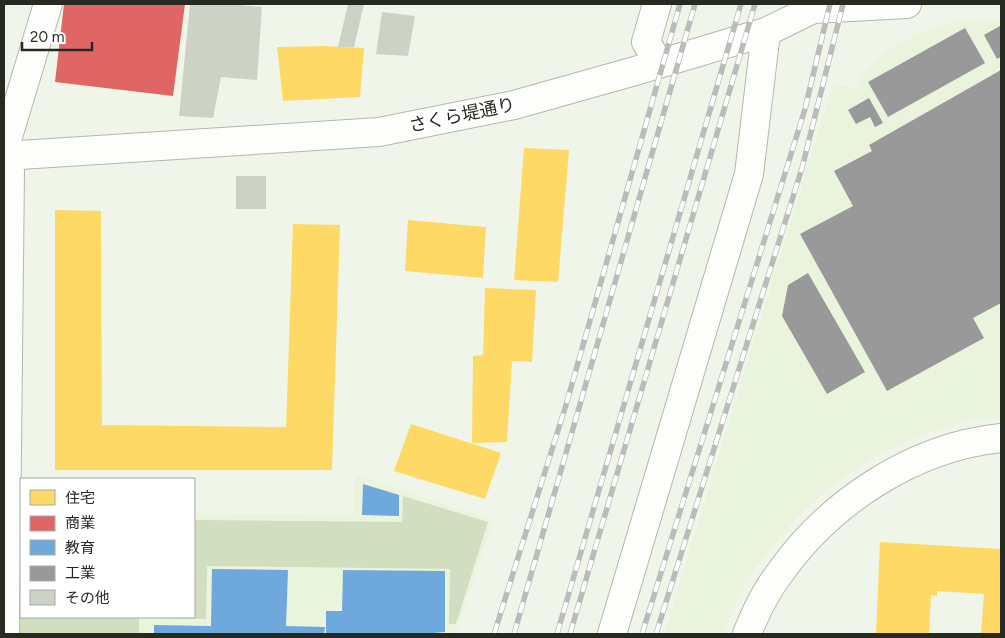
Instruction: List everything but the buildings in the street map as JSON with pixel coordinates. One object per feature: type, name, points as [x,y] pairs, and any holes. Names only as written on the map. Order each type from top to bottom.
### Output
[{"type":"street","points":[[5,634],[7,140],[48,4]]},
{"type":"street","points":[[657,4],[646,42],[659,64]]},
{"type":"street","name":"さくら堤通り","points":[[7,156],[379,132],[514,105],[659,64],[766,32],[812,9],[907,4]]},
{"type":"street","points":[[612,634],[750,174],[766,32]]},
{"type":"street","points":[[747,634],[760,604],[776,577],[799,548],[849,500],[886,476],[923,458],[962,446],[1001,438]]},
{"type":"shaded area","points":[[1001,19],[1001,417],[969,421],[924,434],[874,457],[831,486],[792,523],[752,572],[723,634],[664,634],[833,84],[855,88],[869,66],[890,48],[920,33],[957,20]]},
{"type":"shaded area","points":[[355,475],[493,520],[455,634],[13,634],[13,510],[20,510],[20,618],[195,618],[195,513],[354,515]]},
{"type":"shaded area","points":[[403,496],[488,522],[456,624],[449,624],[450,569],[207,566],[206,619],[139,618],[195,618],[195,520],[402,522]]},
{"type":"shaded area","points":[[20,618],[139,618],[139,634],[20,634]]},
{"type":"railway","points":[[494,634],[566,405],[680,4]]},
{"type":"railway","points":[[514,634],[695,4]]},
{"type":"railway","points":[[557,634],[741,4]]},
{"type":"railway","points":[[570,634],[755,4]]},
{"type":"railway","points":[[642,634],[805,109],[830,4]]},
{"type":"railway","points":[[656,634],[802,168],[843,4]]}]
